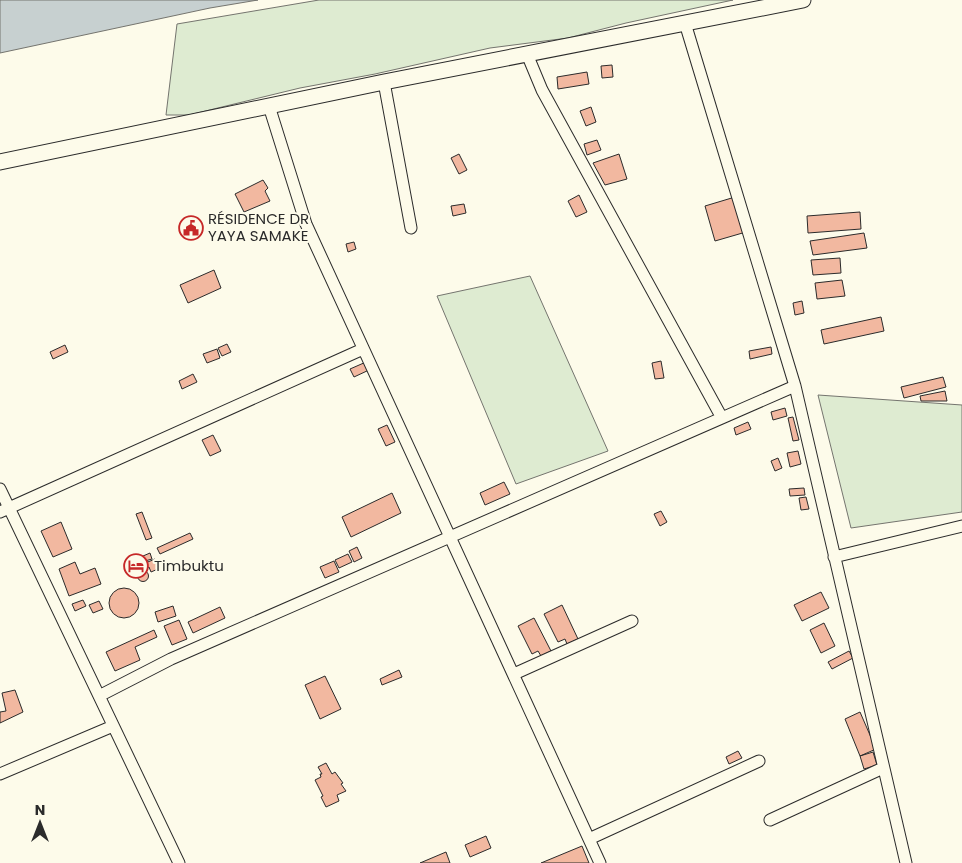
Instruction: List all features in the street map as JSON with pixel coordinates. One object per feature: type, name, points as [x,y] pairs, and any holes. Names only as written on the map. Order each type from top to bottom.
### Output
[{"type":"main road","points":[[0,162],[384,82],[804,0]]},
{"type":"street","points":[[685,23],[795,386],[906,863]]},
{"type":"street","points":[[527,54],[542,90],[722,418]]},
{"type":"street","points":[[384,82],[412,228]]},
{"type":"street","points":[[269,106],[306,224],[600,863]]},
{"type":"street","points":[[4,510],[363,349]]},
{"type":"street","points":[[99,696],[171,659],[795,386]]},
{"type":"street","points":[[0,489],[4,510],[99,696],[179,863]]},
{"type":"street","points":[[834,557],[962,526]]},
{"type":"street","points":[[514,674],[632,621]]},
{"type":"street","points":[[0,774],[113,726]]},
{"type":"street","points":[[589,839],[759,761]]},
{"type":"street","points":[[770,820],[884,768]]},
{"type":"green space","points":[[319,0],[733,0],[626,23],[568,38],[490,48],[375,74],[300,88],[189,115],[166,115],[177,24]]},
{"type":"green space","points":[[530,276],[608,451],[516,484],[437,296]]},
{"type":"green space","points":[[818,395],[962,405],[962,512],[851,528]]},
{"type":"shaded area","points":[[0,0],[258,0],[210,8],[0,53]]},
{"type":"building","points":[[612,65],[613,77],[602,78],[601,66]]},
{"type":"building","points":[[587,72],[589,84],[558,89],[557,77]]},
{"type":"building","points":[[591,107],[596,122],[586,126],[580,111]]},
{"type":"building","points":[[597,140],[601,150],[587,155],[584,144]]},
{"type":"building","points":[[459,154],[467,170],[459,174],[451,158]]},
{"type":"building","points":[[619,154],[627,179],[605,185],[593,163]]},
{"type":"building","points":[[263,180],[268,188],[265,191],[270,201],[244,212],[235,194]]},
{"type":"building","points":[[579,195],[587,212],[576,217],[568,201]]},
{"type":"building","points":[[735,197],[746,232],[715,241],[705,206]]},
{"type":"building","points":[[464,204],[466,213],[453,216],[451,206]]},
{"type":"building","points":[[860,212],[861,229],[808,233],[807,216]]},
{"type":"building","points":[[864,233],[867,248],[813,255],[810,241]]},
{"type":"building","points":[[354,242],[356,249],[348,252],[346,244]]},
{"type":"building","points":[[840,258],[841,273],[813,275],[811,260]]},
{"type":"building","points":[[214,270],[221,288],[188,303],[180,285]]},
{"type":"building","points":[[842,280],[845,296],[817,299],[815,283]]},
{"type":"building","points":[[802,301],[804,313],[795,315],[793,303]]},
{"type":"building","points":[[881,317],[884,331],[824,344],[821,330]]},
{"type":"building","points":[[227,344],[231,352],[222,356],[218,348]]},
{"type":"building","points":[[65,345],[68,352],[53,359],[50,352]]},
{"type":"building","points":[[771,347],[772,354],[750,359],[749,351]]},
{"type":"building","points":[[217,349],[220,358],[207,363],[203,354]]},
{"type":"building","points":[[661,361],[664,378],[655,379],[652,363]]},
{"type":"building","points":[[366,362],[369,370],[354,377],[350,369]]},
{"type":"building","points":[[193,374],[197,382],[182,389],[179,381]]},
{"type":"building","points":[[943,377],[946,387],[904,398],[901,387]]},
{"type":"building","points":[[945,391],[947,401],[921,401],[920,396]]},
{"type":"building","points":[[785,408],[787,416],[773,420],[771,412]]},
{"type":"building","points":[[793,417],[799,440],[793,441],[788,418]]},
{"type":"building","points":[[748,422],[751,429],[736,435],[734,428]]},
{"type":"building","points":[[387,425],[395,442],[386,446],[378,429]]},
{"type":"building","points":[[213,435],[221,451],[210,456],[202,440]]},
{"type":"building","points":[[798,451],[801,464],[790,467],[787,453]]},
{"type":"building","points":[[778,458],[782,468],[775,471],[771,461]]},
{"type":"building","points":[[504,482],[510,494],[485,505],[480,493]]},
{"type":"building","points":[[804,488],[805,495],[790,496],[789,489]]},
{"type":"building","points":[[392,493],[401,513],[351,537],[342,517]]},
{"type":"building","points":[[806,497],[809,509],[801,510],[799,498]]},
{"type":"building","points":[[661,511],[667,522],[660,526],[654,514]]},
{"type":"building","points":[[142,512],[152,538],[146,540],[136,514]]},
{"type":"building","points":[[61,522],[72,549],[53,557],[41,531]]},
{"type":"building","points":[[190,533],[193,539],[160,554],[157,548]]},
{"type":"building","points":[[357,547],[362,558],[354,562],[349,551]]},
{"type":"building","points":[[150,553],[152,559],[145,561],[143,556]]},
{"type":"building","points":[[348,554],[352,562],[339,568],[335,560]]},
{"type":"building","points":[[155,559],[158,569],[151,572],[149,567],[145,569],[143,564]]},
{"type":"building","points":[[334,561],[339,572],[325,578],[320,567]]},
{"type":"building","points":[[75,562],[80,574],[95,568],[101,584],[69,596],[59,569]]},
{"type":"building","points":[[143,570],[149,576],[143,582],[137,576]]},
{"type":"building","points":[[124,588],[135,592],[139,603],[135,614],[124,618],[113,614],[109,603],[113,592]]},
{"type":"building","points":[[821,592],[829,608],[802,621],[794,605]]},
{"type":"building","points":[[83,600],[86,606],[75,611],[72,604]]},
{"type":"building","points":[[99,601],[103,609],[93,613],[89,605]]},
{"type":"building","points":[[562,605],[578,639],[567,644],[565,639],[558,642],[544,614]]},
{"type":"building","points":[[173,606],[176,616],[158,622],[155,612]]},
{"type":"building","points":[[220,607],[225,618],[193,633],[188,622]]},
{"type":"building","points":[[534,618],[551,651],[541,656],[538,651],[532,654],[518,626]]},
{"type":"building","points":[[179,620],[187,639],[172,645],[164,626]]},
{"type":"building","points":[[824,623],[835,646],[821,653],[810,630]]},
{"type":"building","points":[[154,630],[157,637],[135,647],[140,660],[115,671],[106,652]]},
{"type":"building","points":[[849,651],[853,658],[832,669],[828,662]]},
{"type":"building","points":[[399,670],[402,677],[382,685],[380,679]]},
{"type":"building","points":[[325,676],[341,709],[320,719],[305,685]]},
{"type":"building","points":[[15,690],[23,712],[0,723],[0,712],[6,711],[2,693]]},
{"type":"building","points":[[860,712],[876,749],[860,756],[845,719]]},
{"type":"building","points":[[738,751],[742,758],[729,764],[726,757]]},
{"type":"building","points":[[873,752],[877,765],[864,769],[860,756]]},
{"type":"building","points":[[326,763],[332,774],[335,772],[343,783],[341,784],[346,791],[337,795],[339,801],[326,807],[315,780],[321,777],[320,774],[322,774],[318,767]]},
{"type":"building","points":[[486,836],[491,848],[470,857],[465,845]]},
{"type":"building","points":[[582,846],[589,863],[541,863]]},
{"type":"building","points":[[446,852],[450,863],[420,863]]},
{"type":"place","name":"RÉSIDENCE DR YAYA SAMAKE","points":[[191,228]]},
{"type":"place","name":"Timbuktu","points":[[136,566]]}]
